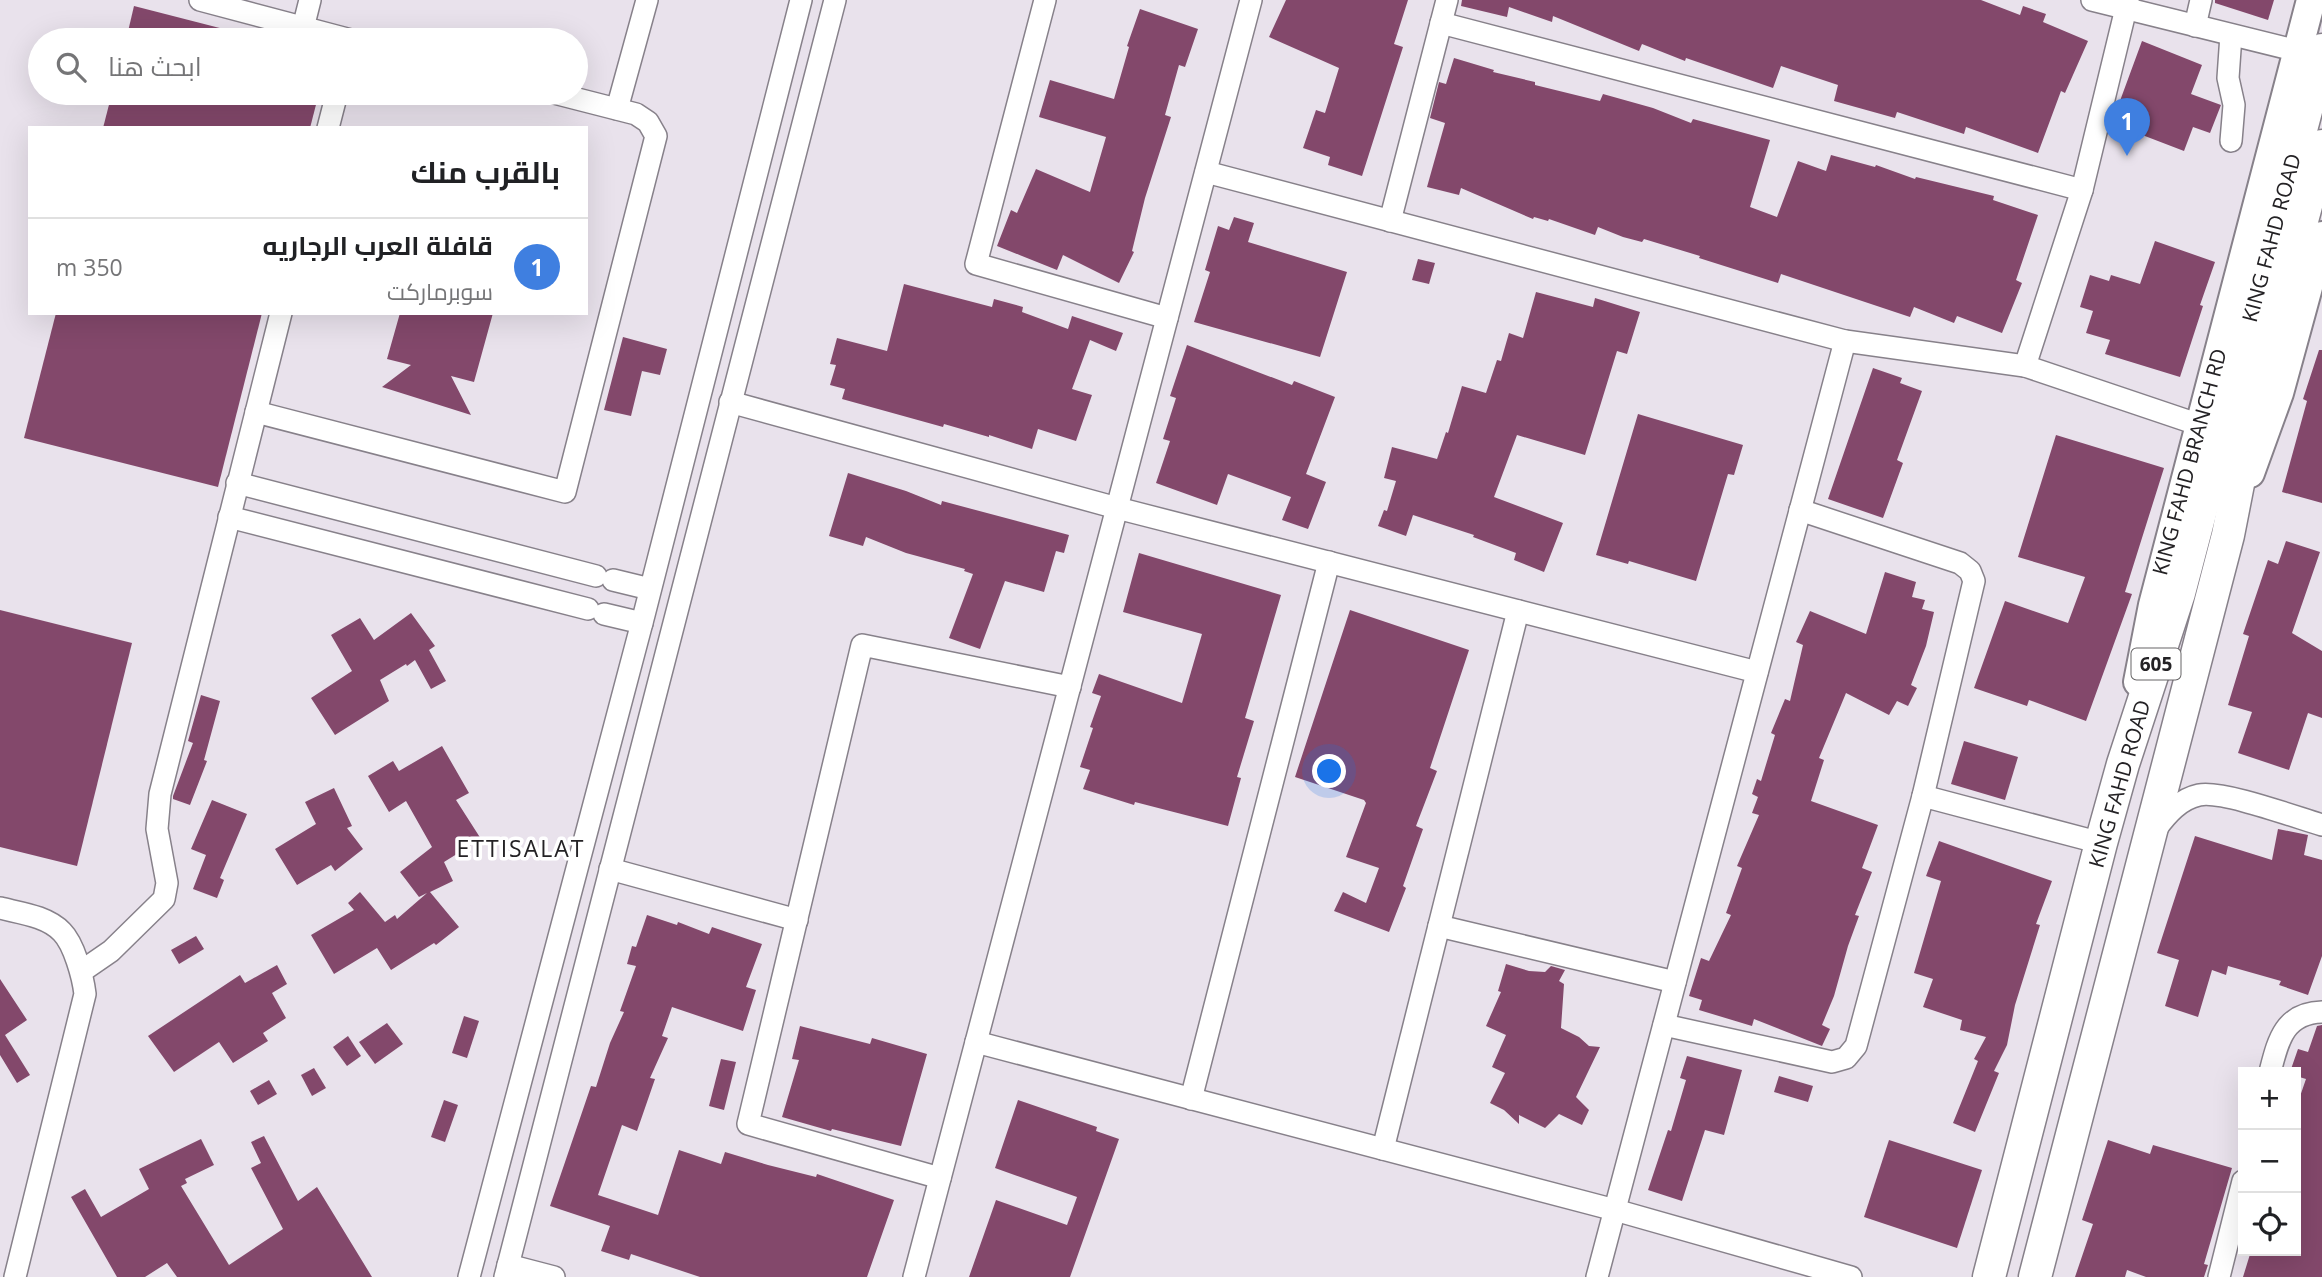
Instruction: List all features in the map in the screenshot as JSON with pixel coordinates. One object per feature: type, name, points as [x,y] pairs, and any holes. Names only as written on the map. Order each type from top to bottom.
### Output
[{"type":"highway","name":"KING FAHD ROAD","points":[[1989,1277],[2101,843],[2123,764],[2179,593],[2310,50]]},
{"type":"highway","name":"KING FAHD ROAD","points":[[2035,1277],[2228,535],[2256,392],[2322,146]]},
{"type":"main road","name":"KING FAHD BRANCH RD","points":[[2123,764],[2153,605],[2200,425],[2310,50],[2311,0]]},
{"type":"main road","points":[[2228,535],[2279,393],[2322,236]]},
{"type":"street","points":[[200,0],[303,28],[310,0]]},
{"type":"street","points":[[617,109],[647,0]]},
{"type":"street","points":[[469,1277],[642,623],[802,0]]},
{"type":"street","points":[[554,1277],[507,1271],[835,0]]},
{"type":"street","points":[[1045,0],[976,264],[1167,318]]},
{"type":"street","points":[[914,1277],[1251,0]]},
{"type":"street","points":[[1390,220],[1447,0]]},
{"type":"street","points":[[2092,0],[2127,4],[2195,26],[2310,50]]},
{"type":"street","points":[[2195,26],[2201,0]]},
{"type":"street","points":[[2025,366],[2082,190],[2127,4]]},
{"type":"street","points":[[1441,23],[2082,190]]},
{"type":"street","points":[[2231,35],[2228,78],[2234,105],[2231,141]]},
{"type":"street","points":[[256,412],[565,492],[656,136],[648,122],[636,114],[588,102]]},
{"type":"street","points":[[329,126],[334,105]]},
{"type":"street","points":[[1206,172],[1845,341],[2025,366],[2200,425]]},
{"type":"street","points":[[82,971],[111,951],[164,899],[167,883],[157,829],[160,794],[280,315]]},
{"type":"street","points":[[1597,1277],[1845,341]]},
{"type":"street","points":[[730,402],[1117,508],[1757,672]]},
{"type":"street","points":[[237,483],[650,589]]},
{"type":"street","points":[[1664,1025],[1832,1062],[1846,1058],[1856,1046],[1923,796],[1974,581],[1969,571],[1960,563],[1800,510]]},
{"type":"street","points":[[229,517],[642,623]]},
{"type":"street","points":[[1191,1099],[1329,562]]},
{"type":"street","points":[[1384,1149],[1518,611]]},
{"type":"street","points":[[940,1178],[748,1124],[862,645],[1070,687]]},
{"type":"street","points":[[2149,837],[2180,803],[2198,795],[2216,794],[2322,825]]},
{"type":"street","points":[[1923,796],[2101,843]]},
{"type":"street","points":[[610,869],[797,920]]},
{"type":"street","points":[[0,908],[38,917],[63,932],[82,971],[85,994],[15,1277]]},
{"type":"street","points":[[1439,926],[1675,982]]},
{"type":"street","points":[[2271,1067],[2278,1042],[2289,1024],[2304,1013],[2322,1012]]},
{"type":"street","points":[[976,1042],[1615,1210],[1851,1277]]},
{"type":"street","points":[[2219,1277],[2240,1193]]},
{"type":"building","points":[[1286,0],[1408,0],[1394,44],[1403,47],[1362,176],[1328,165],[1330,157],[1303,148],[1316,110],[1325,113],[1339,68],[1269,37]]},
{"type":"building","points":[[1462,0],[1981,0],[2020,15],[2023,6],[2046,14],[2043,22],[2088,41],[2065,93],[2061,91],[2038,153],[1966,127],[1964,134],[1897,112],[1895,118],[1834,101],[1838,85],[1781,66],[1773,88],[1686,58],[1685,61],[1642,44],[1639,51],[1553,16],[1552,22],[1509,7],[1507,17],[1461,6]]},
{"type":"building","points":[[2215,0],[2274,0],[2268,20],[2215,3]]},
{"type":"building","points":[[134,6],[220,28],[129,28]]},
{"type":"building","points":[[1140,9],[1198,29],[1185,67],[1179,65],[1165,115],[1171,117],[1145,198],[1132,251],[1134,252],[1119,283],[1063,255],[1057,270],[997,246],[1011,210],[1017,213],[1036,169],[1090,192],[1106,137],[1039,117],[1050,80],[1114,99],[1129,47],[1127,46]]},
{"type":"building","points":[[2142,41],[2202,65],[2191,94],[2221,105],[2210,133],[2193,127],[2184,151],[2124,128],[2130,114],[2117,109]]},
{"type":"building","points":[[1454,58],[1494,70],[1493,72],[1535,82],[1535,85],[1600,101],[1603,94],[1653,108],[1691,123],[1693,119],[1770,140],[1750,207],[1777,217],[1798,161],[1826,171],[1831,155],[1875,167],[1876,165],[1915,179],[1916,177],[1994,196],[1993,200],[2038,215],[2016,280],[2022,283],[2002,333],[1957,316],[1954,323],[1914,307],[1910,317],[1781,274],[1778,283],[1699,258],[1700,256],[1644,239],[1642,242],[1623,237],[1598,227],[1595,235],[1549,219],[1533,219],[1461,188],[1459,195],[1427,187],[1445,123],[1430,118],[1439,82],[1446,84]]},
{"type":"building","points":[[109,105],[316,105],[311,126],[104,126]]},
{"type":"building","points":[[1234,217],[1254,223],[1248,242],[1347,272],[1320,357],[1194,322],[1210,272],[1205,270],[1218,226],[1229,230]]},
{"type":"building","points":[[2155,241],[2215,262],[2180,377],[2105,354],[2110,340],[2086,333],[2093,311],[2080,307],[2090,275],[2109,281],[2111,275],[2140,284]]},
{"type":"building","points":[[1418,259],[1435,263],[1429,284],[1412,280]]},
{"type":"building","points":[[904,284],[992,307],[994,299],[1023,307],[1022,312],[1068,329],[1072,316],[1123,333],[1116,351],[1090,340],[1072,389],[1092,395],[1076,441],[1038,429],[1032,449],[989,435],[944,424],[943,427],[842,399],[845,389],[830,385],[836,365],[830,364],[837,338],[887,351]]},
{"type":"building","points":[[1536,292],[1593,307],[1595,298],[1640,312],[1627,354],[1617,351],[1585,455],[1517,435],[1494,497],[1563,523],[1544,572],[1514,560],[1516,553],[1473,537],[1474,535],[1413,515],[1406,536],[1378,526],[1384,510],[1387,511],[1396,481],[1384,478],[1392,447],[1437,459],[1462,386],[1486,393],[1497,360],[1501,361],[1509,333],[1523,338]]},
{"type":"building","points":[[55,315],[261,315],[218,487],[24,438]]},
{"type":"building","points":[[399,315],[492,315],[474,382],[451,376],[471,415],[382,387],[411,365],[387,359]]},
{"type":"building","points":[[623,337],[667,349],[660,375],[642,371],[631,416],[604,410]]},
{"type":"building","points":[[1187,345],[1292,385],[1294,381],[1335,397],[1306,474],[1326,482],[1308,529],[1282,520],[1291,497],[1228,474],[1217,505],[1156,483],[1170,441],[1163,439],[1176,398],[1170,396]]},
{"type":"building","points":[[2319,350],[2322,350],[2322,503],[2282,492],[2307,401],[2303,399]]},
{"type":"building","points":[[1873,368],[1902,378],[1900,383],[1922,391],[1897,460],[1903,463],[1883,518],[1828,499]]},
{"type":"building","points":[[1638,414],[1743,445],[1734,475],[1728,474],[1696,581],[1629,561],[1628,564],[1596,555]]},
{"type":"building","points":[[2056,435],[2164,468],[2125,592],[2132,594],[2086,721],[2029,700],[2027,706],[1974,688],[2005,601],[2068,623],[2085,577],[2018,557]]},
{"type":"building","points":[[848,473],[941,505],[942,501],[1069,535],[1064,553],[1056,551],[1044,592],[1005,581],[980,649],[949,638],[973,574],[964,571],[965,569],[906,553],[866,537],[863,546],[829,536]]},
{"type":"building","points":[[2286,541],[2320,552],[2292,633],[2322,651],[2322,718],[2308,713],[2289,770],[2238,753],[2252,712],[2228,705],[2249,636],[2243,634],[2268,560],[2278,564]]},
{"type":"building","points":[[1139,553],[1281,595],[1245,718],[1254,721],[1237,777],[1241,778],[1228,826],[1135,802],[1134,805],[1083,789],[1090,770],[1080,767],[1101,696],[1092,693],[1099,674],[1182,703],[1202,634],[1123,612]]},
{"type":"building","points":[[1885,572],[1916,582],[1912,597],[1925,600],[1922,609],[1934,612],[1926,646],[1911,685],[1917,688],[1908,706],[1897,701],[1889,715],[1846,693],[1819,758],[1824,760],[1811,801],[1878,825],[1862,868],[1872,872],[1855,915],[1859,916],[1822,1025],[1830,1029],[1822,1046],[1754,1019],[1752,1026],[1699,1010],[1702,1000],[1689,996],[1701,958],[1709,961],[1731,915],[1726,913],[1742,868],[1737,866],[1759,815],[1752,813],[1758,797],[1752,794],[1757,779],[1761,781],[1775,735],[1771,733],[1785,699],[1790,701],[1803,645],[1796,642],[1810,611],[1866,634]]},
{"type":"building","points":[[0,610],[132,643],[77,866],[0,847]]},
{"type":"building","points":[[1350,610],[1469,650],[1430,768],[1437,771],[1416,826],[1423,829],[1403,886],[1406,888],[1389,932],[1334,911],[1343,892],[1366,903],[1379,868],[1346,857],[1366,803],[1364,800],[1295,777]]},
{"type":"building","points":[[411,613],[435,646],[429,650],[446,681],[431,689],[415,660],[407,666],[406,664],[380,680],[389,701],[335,735],[311,698],[352,671],[331,635],[360,618],[374,640]]},
{"type":"building","points":[[201,695],[220,701],[204,760],[207,761],[190,805],[173,799],[173,796],[193,743],[188,741]]},
{"type":"building","points":[[1964,741],[2018,757],[2005,800],[1951,784]]},
{"type":"building","points":[[442,746],[469,793],[456,800],[481,839],[444,862],[453,881],[430,892],[459,927],[436,945],[434,943],[391,970],[377,948],[334,974],[311,935],[354,910],[348,903],[360,892],[385,922],[395,915],[397,919],[427,893],[419,897],[400,872],[432,847],[406,801],[389,812],[368,776],[393,761],[399,771]]},
{"type":"building","points":[[334,788],[352,826],[347,828],[363,849],[335,871],[331,865],[297,885],[275,849],[316,824],[305,802]]},
{"type":"building","points":[[212,800],[247,814],[220,878],[224,880],[217,898],[193,889],[206,855],[191,849]]},
{"type":"building","points":[[2278,829],[2308,835],[2304,855],[2322,860],[2322,956],[2308,995],[2279,985],[2281,981],[2228,966],[2226,975],[2212,970],[2198,1017],[2165,1006],[2179,960],[2157,953],[2195,836],[2272,860]]},
{"type":"building","points":[[1939,841],[2052,881],[2036,924],[2040,925],[2015,1005],[2007,1045],[1994,1071],[1999,1073],[1975,1132],[1953,1123],[1978,1061],[1974,1059],[1986,1037],[1960,1030],[1962,1020],[1923,1007],[1933,979],[1914,973],[1941,881],[1926,876]]},
{"type":"building","points":[[647,915],[677,925],[678,922],[709,934],[712,927],[762,944],[746,987],[756,990],[743,1031],[672,1007],[662,1036],[668,1038],[650,1078],[655,1079],[637,1131],[622,1125],[598,1195],[658,1215],[679,1150],[721,1164],[725,1152],[816,1177],[817,1174],[894,1200],[867,1277],[700,1277],[631,1254],[629,1260],[601,1251],[610,1226],[550,1206],[591,1086],[596,1087],[610,1043],[624,1012],[620,1011],[636,966],[627,964],[632,946],[636,947]]},
{"type":"building","points":[[196,936],[204,949],[179,964],[171,950]]},
{"type":"building","points":[[1506,964],[1529,971],[1545,972],[1551,966],[1565,970],[1559,981],[1564,984],[1561,1028],[1579,1037],[1589,1046],[1600,1047],[1576,1097],[1589,1110],[1582,1125],[1559,1114],[1545,1128],[1519,1115],[1519,1124],[1504,1110],[1490,1103],[1505,1073],[1492,1067],[1506,1035],[1486,1026],[1501,992],[1498,991]]},
{"type":"building","points":[[277,965],[287,984],[272,993],[286,1018],[263,1033],[268,1041],[233,1063],[219,1042],[174,1072],[148,1036],[240,975],[245,983]]},
{"type":"building","points":[[0,979],[27,1020],[5,1035],[30,1075],[17,1083],[0,1055]]},
{"type":"building","points":[[464,1016],[479,1021],[467,1058],[452,1053]]},
{"type":"building","points":[[387,1023],[403,1044],[375,1064],[359,1042]]},
{"type":"building","points":[[2322,1025],[2322,1277],[2243,1277],[2249,1256],[2301,1256],[2301,1094],[2306,1079],[2301,1078],[2301,1067],[2292,1067],[2298,1049],[2308,1052],[2317,1026]]},
{"type":"building","points":[[800,1026],[870,1044],[872,1038],[927,1054],[901,1146],[782,1117],[799,1060],[792,1059]]},
{"type":"building","points":[[348,1036],[361,1056],[347,1066],[333,1047]]},
{"type":"building","points":[[1687,1056],[1742,1070],[1724,1135],[1705,1130],[1682,1201],[1648,1190],[1668,1130],[1671,1131],[1686,1080],[1680,1078]]},
{"type":"building","points":[[721,1059],[736,1062],[724,1110],[709,1106]]},
{"type":"building","points":[[314,1068],[326,1088],[312,1096],[301,1075]]},
{"type":"building","points":[[1779,1076],[1813,1086],[1808,1102],[1774,1092]]},
{"type":"building","points":[[269,1080],[277,1094],[258,1105],[250,1091]]},
{"type":"building","points":[[444,1100],[458,1105],[445,1142],[431,1137]]},
{"type":"building","points":[[1018,1100],[1097,1127],[1096,1131],[1119,1139],[1070,1277],[969,1277],[996,1200],[1067,1225],[1077,1197],[995,1168]]},
{"type":"building","points":[[264,1136],[298,1201],[317,1187],[372,1277],[177,1277],[167,1263],[145,1277],[117,1277],[71,1197],[85,1189],[101,1217],[149,1189],[139,1169],[201,1139],[214,1165],[185,1179],[187,1183],[181,1186],[229,1265],[283,1229],[251,1168],[261,1163],[251,1142]]},
{"type":"building","points":[[1889,1140],[1982,1170],[1957,1248],[1864,1217]]},
{"type":"building","points":[[2108,1140],[2150,1154],[2153,1145],[2232,1168],[2204,1264],[2208,1265],[2204,1277],[2146,1277],[2127,1270],[2125,1277],[2075,1277],[2093,1224],[2082,1220]]},
{"type":"place","name":"قافلة العرب الرجاريه","points":[[2127,156]]},
{"type":"district","name":"ETTISALAT","points":[[521,849]]}]
